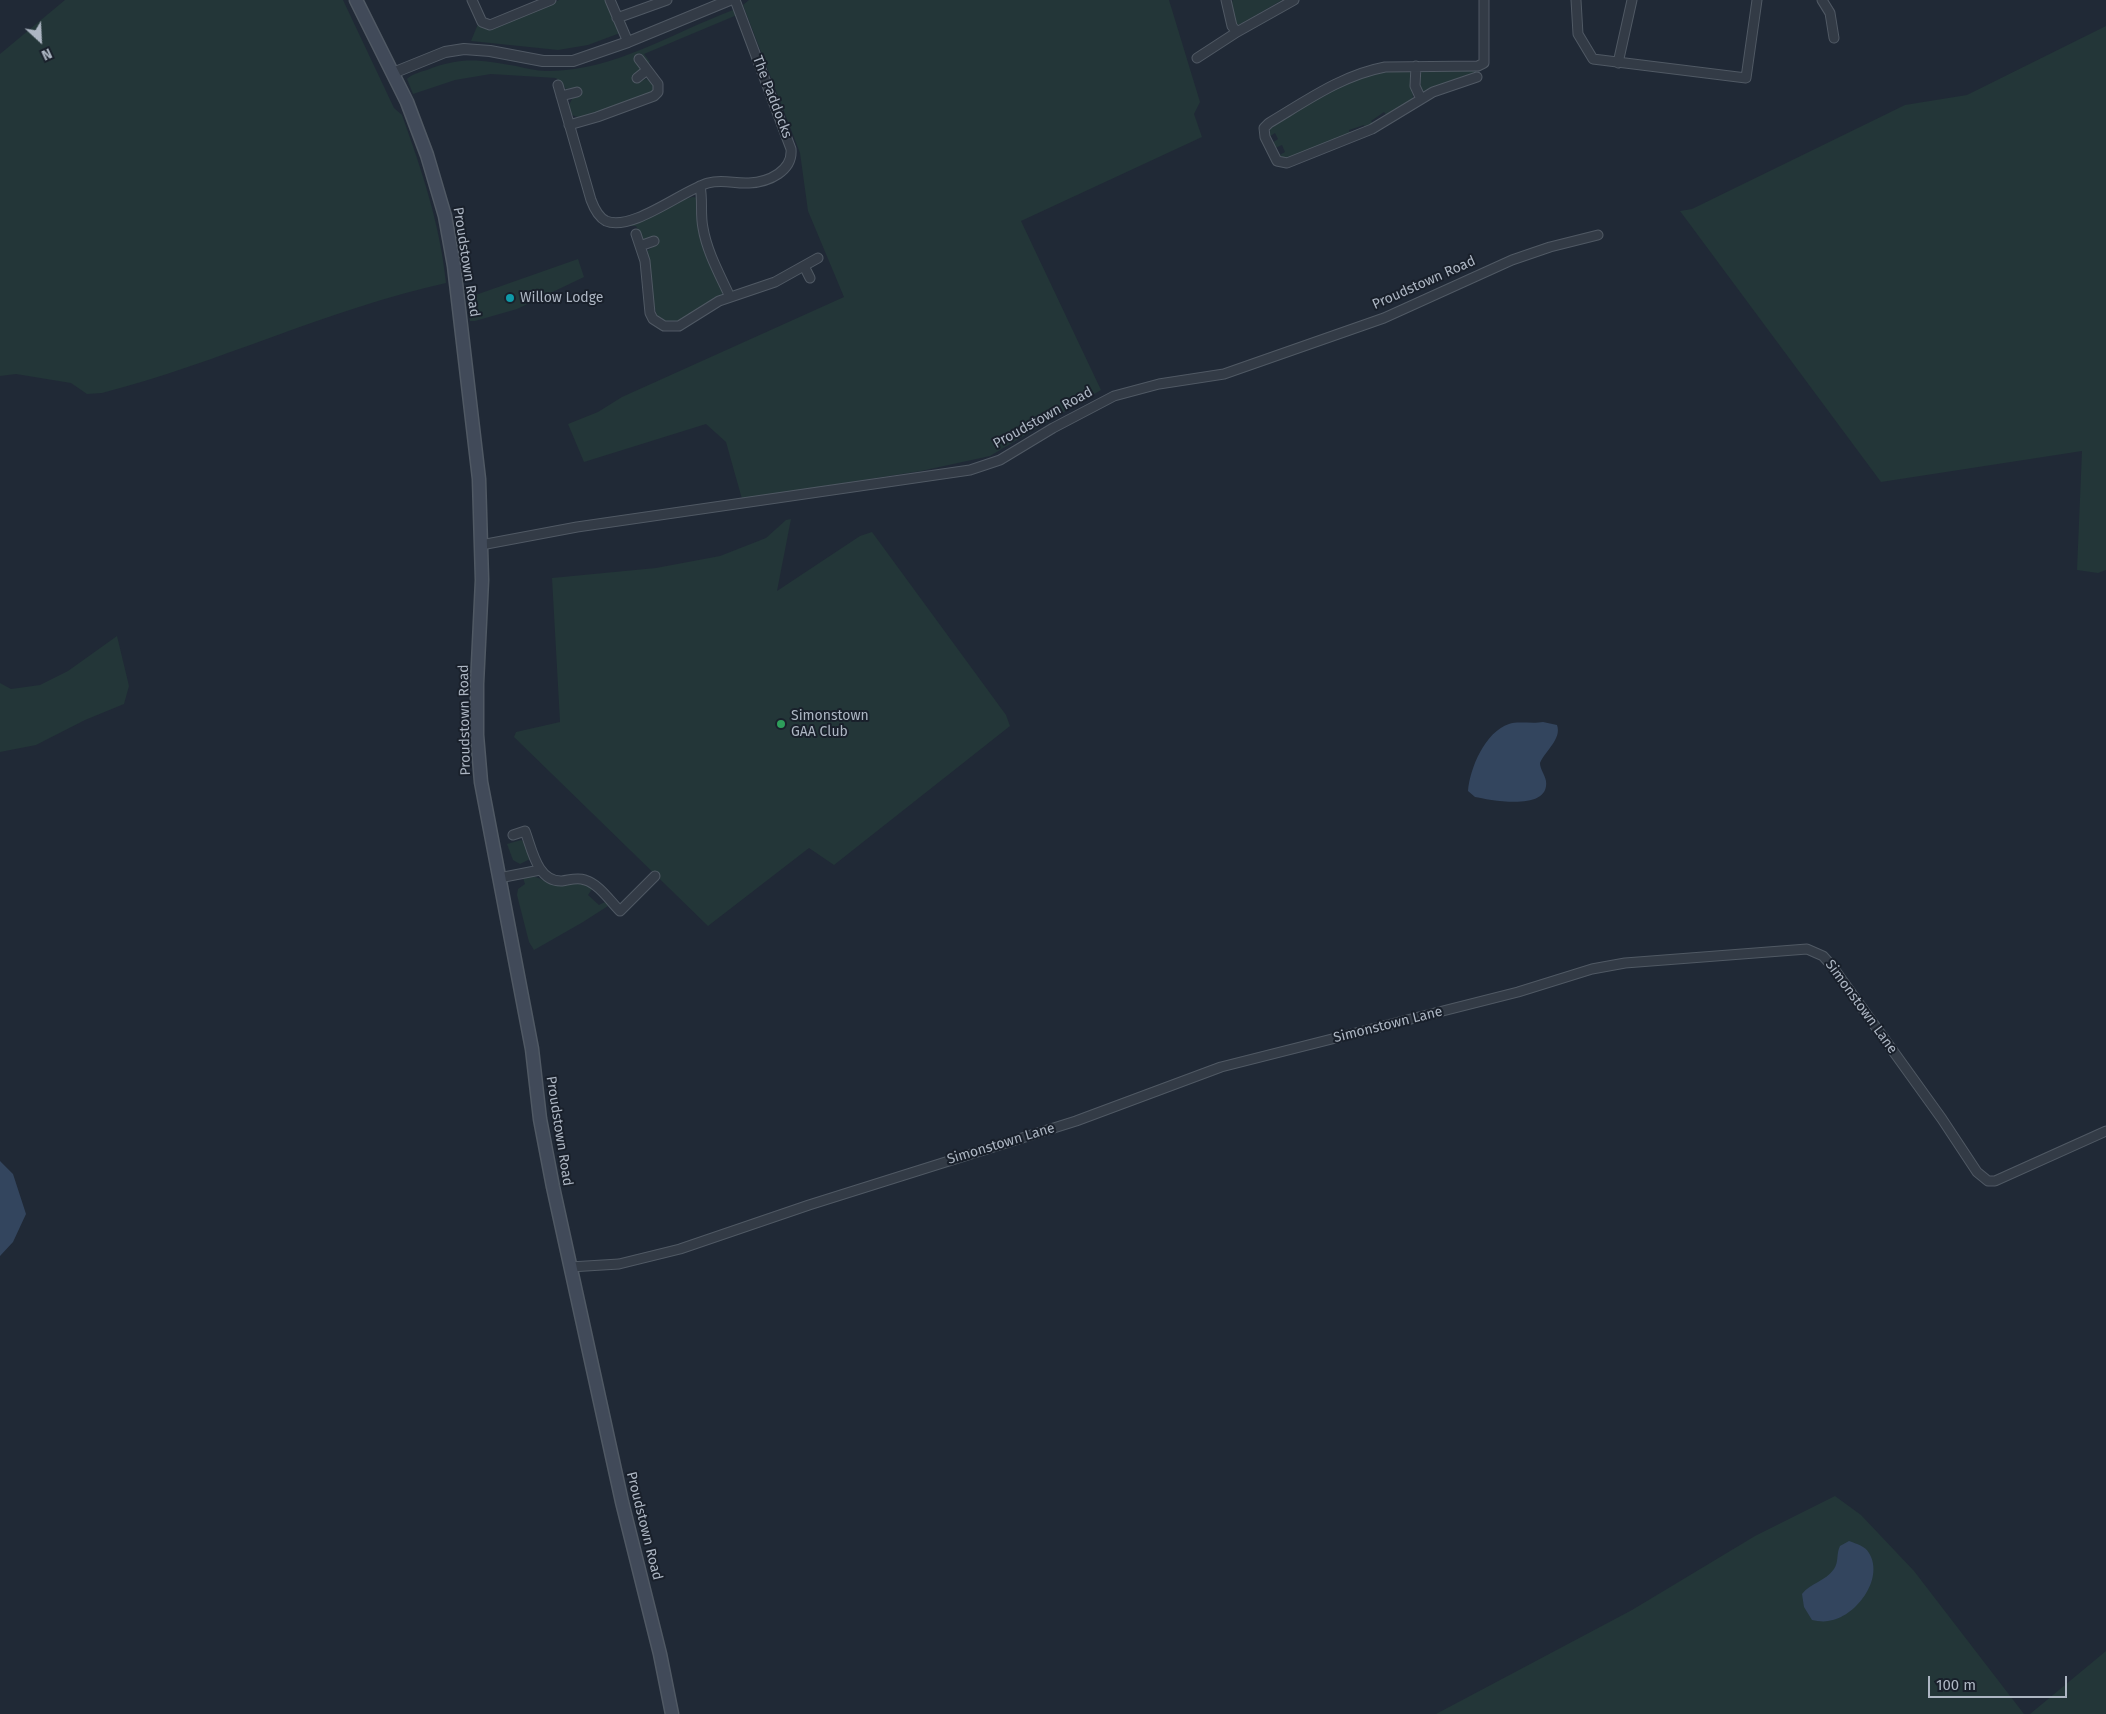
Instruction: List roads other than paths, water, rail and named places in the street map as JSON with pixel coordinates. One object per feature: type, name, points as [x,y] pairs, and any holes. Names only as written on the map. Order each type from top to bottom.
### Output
[{"type":"main road","name":"Proudstown Road","points":[[356,0],[393,73],[427,155],[446,225],[454,266],[479,479],[482,580],[477,684],[477,735],[481,782],[532,1049],[540,1120],[570,1267],[622,1502],[660,1654],[672,1714]]},
{"type":"street","points":[[472,0],[482,22],[490,25],[551,0]]},
{"type":"street","points":[[610,0],[628,42]]},
{"type":"street","points":[[617,18],[667,0]]},
{"type":"street","points":[[393,73],[445,52],[464,49],[490,51],[558,62],[579,60],[730,0]]},
{"type":"street","name":"The Paddocks","points":[[558,85],[591,200],[600,217],[607,221],[615,223],[639,217],[700,186],[720,181],[747,183],[767,179],[783,171],[792,157],[790,146],[735,0]]},
{"type":"street","points":[[1226,0],[1232,26],[1236,32]]},
{"type":"street","points":[[1196,58],[1236,32],[1294,0]]},
{"type":"street","points":[[1477,77],[1433,92],[1372,129],[1287,163],[1277,161],[1264,132],[1264,128],[1269,123],[1338,82],[1374,69],[1416,66],[1478,66],[1484,63],[1484,0]]},
{"type":"street","points":[[1576,0],[1578,34],[1593,59],[1746,78],[1757,0]]},
{"type":"street","points":[[1618,63],[1632,0]]},
{"type":"street","points":[[1822,0],[1830,13],[1834,38]]},
{"type":"street","points":[[570,125],[654,96],[660,88],[639,59]]},
{"type":"street","points":[[1416,66],[1416,86],[1421,99]]},
{"type":"street","points":[[637,78],[647,70]]},
{"type":"street","points":[[561,96],[577,92]]},
{"type":"street","points":[[700,186],[703,198],[701,217],[705,239],[730,297]]},
{"type":"street","points":[[636,234],[648,274],[650,313],[657,323],[664,326],[679,326],[719,301],[760,288],[818,258]]},
{"type":"street","name":"Proudstown Road","points":[[481,545],[577,527],[970,470],[1000,460],[1053,428],[1114,396],[1159,384],[1224,374],[1384,318],[1512,260],[1550,247],[1598,235]]},
{"type":"street","points":[[640,246],[654,241]]},
{"type":"street","points":[[804,266],[810,278]]},
{"type":"street","points":[[513,835],[525,831],[540,870],[544,875],[552,879],[564,881],[578,878],[591,882],[620,911],[655,876]]},
{"type":"street","points":[[499,878],[540,870]]},
{"type":"street","name":"Simonstown Lane","points":[[570,1267],[619,1264],[680,1249],[809,1205],[1076,1121],[1222,1067],[1518,992],[1592,969],[1625,963],[1740,955],[1791,949],[1807,948],[1815,951],[1832,966],[1942,1119],[1977,1172],[1988,1181],[2000,1179],[2106,1131]]},
{"type":"water","points":[[1543,722],[1557,725],[1558,730],[1555,740],[1540,763],[1546,781],[1545,791],[1539,797],[1518,802],[1493,800],[1475,797],[1468,791],[1472,772],[1480,752],[1500,728],[1512,723]]},
{"type":"water","points":[[0,1161],[13,1174],[26,1214],[13,1242],[0,1256]]},
{"type":"water","points":[[1849,1541],[1863,1547],[1869,1553],[1873,1563],[1873,1574],[1865,1596],[1848,1613],[1838,1618],[1828,1621],[1812,1620],[1804,1607],[1802,1594],[1809,1587],[1831,1573],[1836,1564],[1840,1546]]},
{"type":"place","name":"Willow Lodge","points":[[510,298]]},
{"type":"place","name":"Simonstown GAA Club","points":[[781,724]]}]
